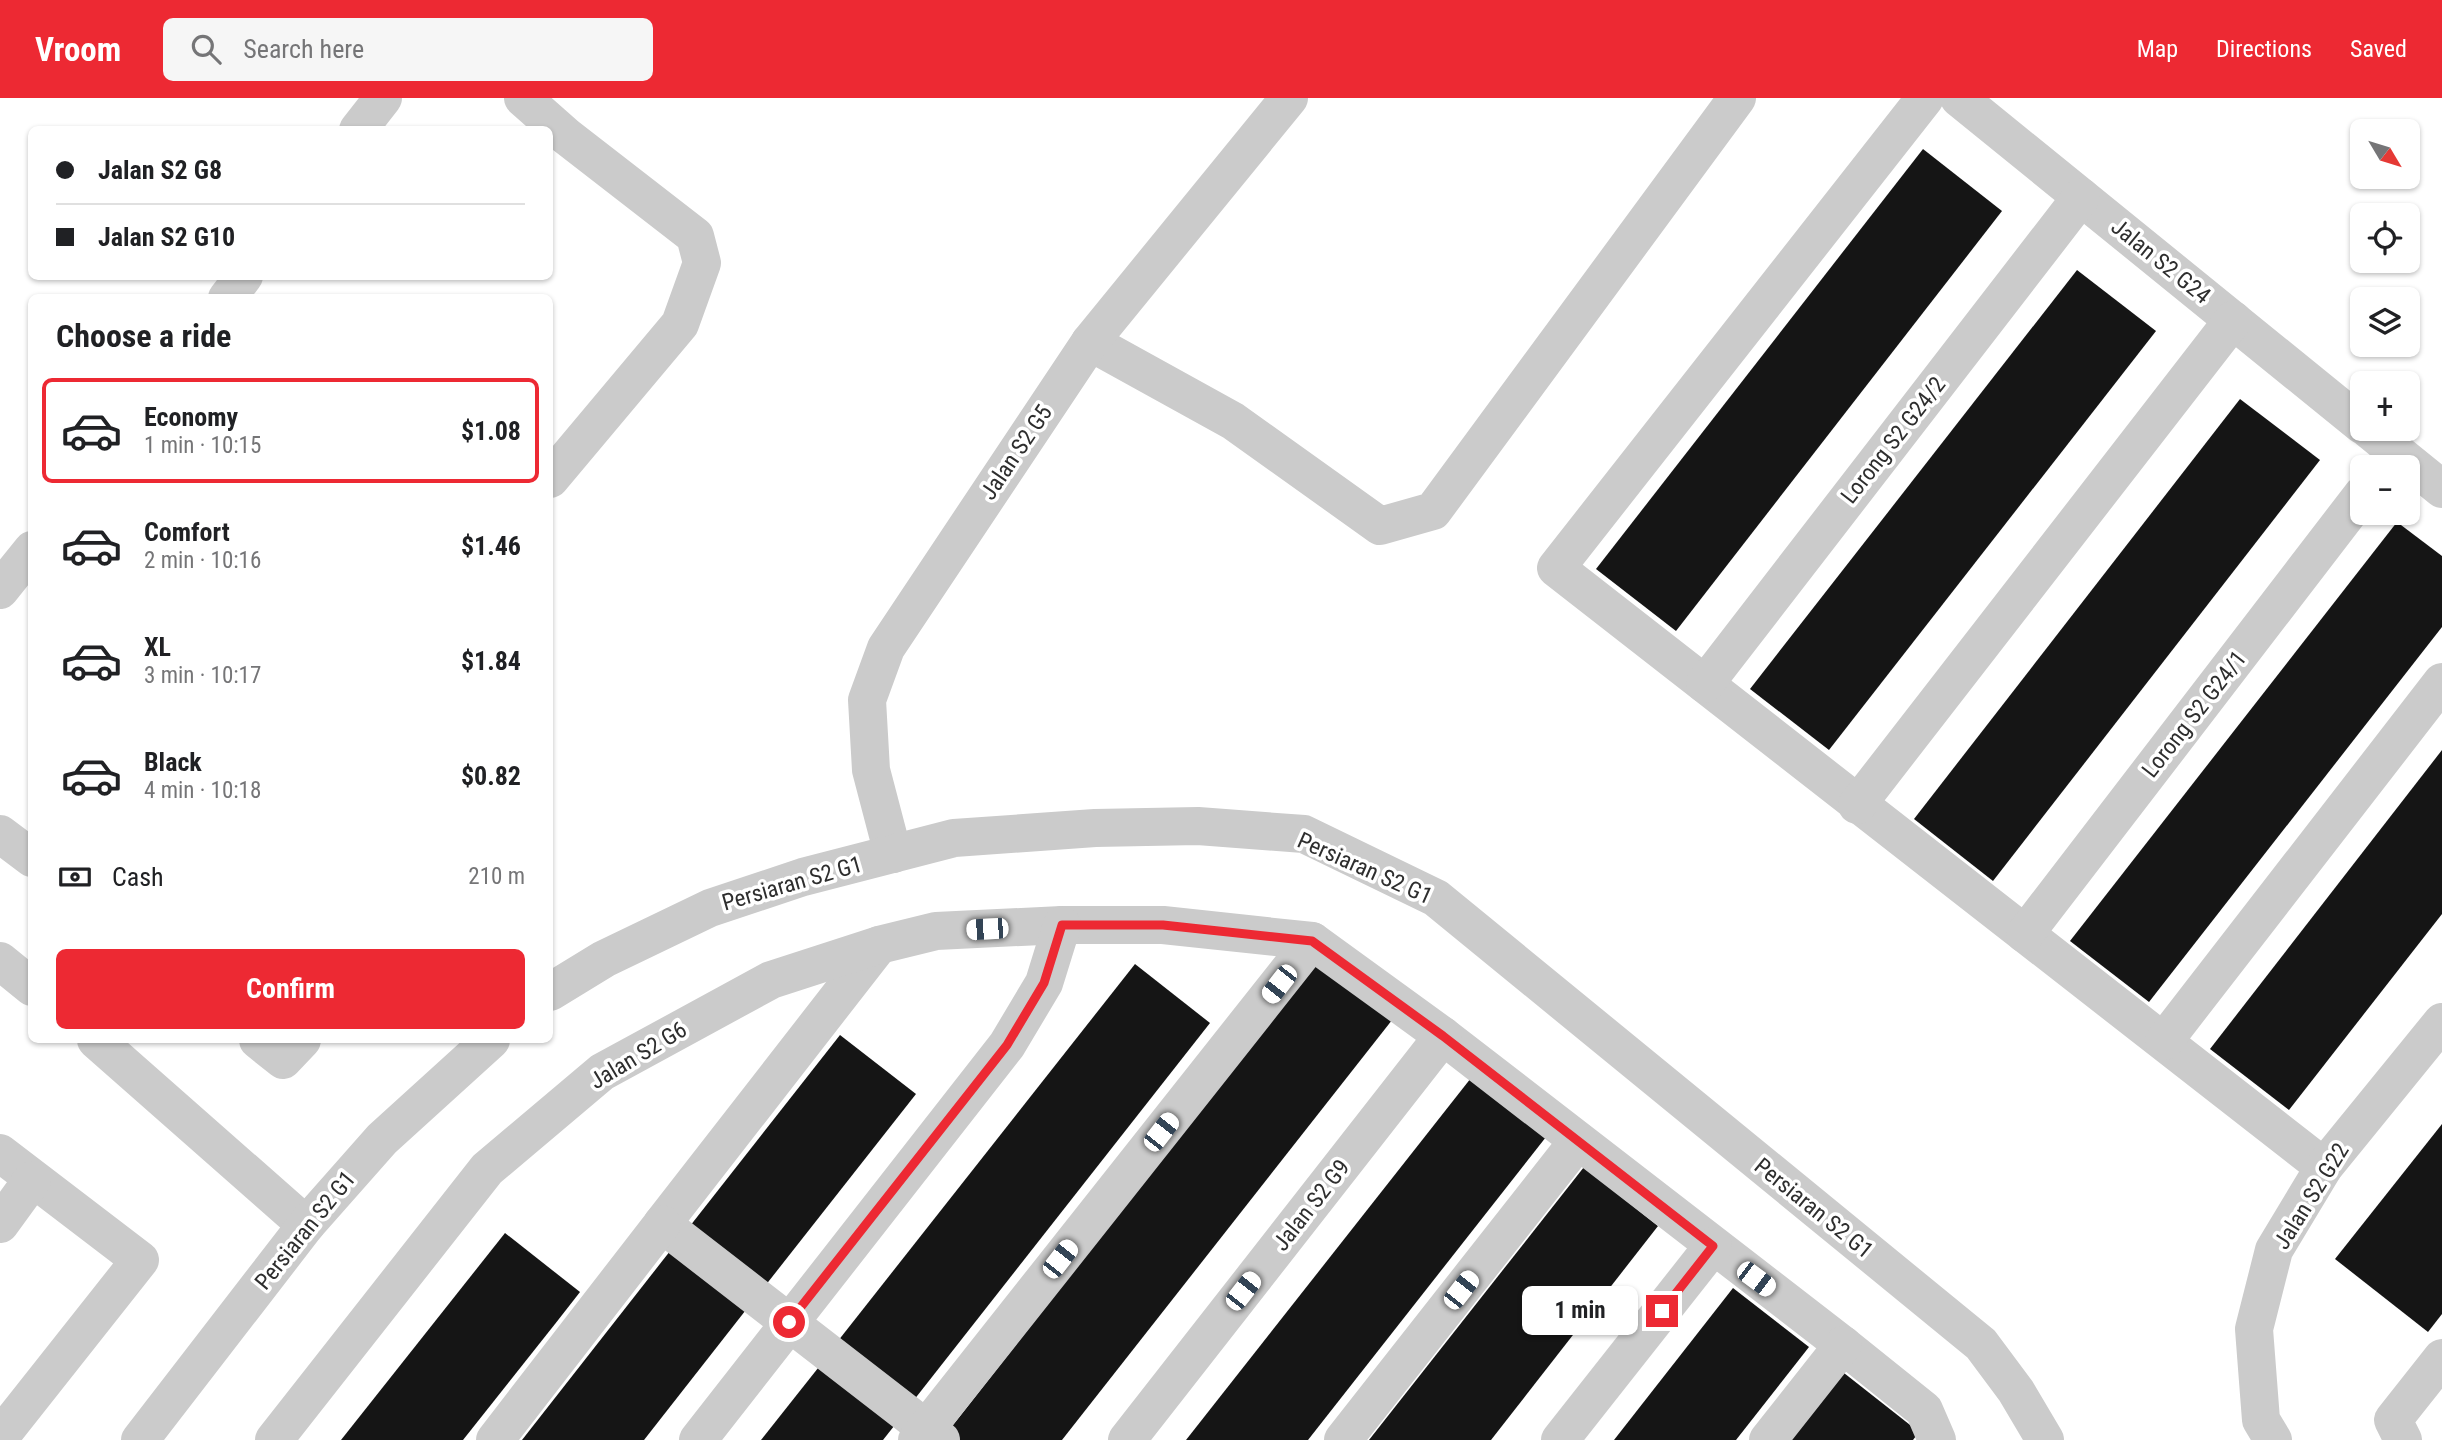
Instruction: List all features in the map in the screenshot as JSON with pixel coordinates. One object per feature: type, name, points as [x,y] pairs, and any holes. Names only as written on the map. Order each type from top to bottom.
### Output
[{"type":"street","points":[[361,126],[383,98]]},
{"type":"street","points":[[523,98],[566,136],[695,236],[702,263],[680,324],[553,475]]},
{"type":"street","name":"Jalan S2 G5","points":[[893,854],[871,770],[867,700],[886,648],[1090,342],[1289,98]]},
{"type":"street","points":[[1090,342],[1233,421],[1380,526],[1433,511],[1737,98]]},
{"type":"street","points":[[1925,98],[1556,569],[2324,1167]]},
{"type":"street","name":"Jalan S2 G24","points":[[1959,98],[2350,415]]},
{"type":"street","name":"Lorong S2 G24/2","points":[[1705,684],[2081,197]]},
{"type":"street","points":[[1857,804],[2233,320]]},
{"type":"street","points":[[2382,449],[2442,489]]},
{"type":"street","name":"Lorong S2 G24/1","points":[[2025,934],[2350,511]]},
{"type":"street","points":[[0,590],[28,555]]},
{"type":"street","points":[[2164,1041],[2442,682]]},
{"type":"street","name":"Persiaran S2 G1","points":[[553,990],[604,959],[710,908],[803,877],[954,838],[1095,828],[1198,826],[1304,834],[1436,898],[1981,1345],[2016,1391],[2045,1440]]},
{"type":"street","points":[[0,834],[28,856]]},
{"type":"street","points":[[698,1440],[1007,1045],[1044,983],[1062,925]]},
{"type":"street","name":"Jalan S2 G6","points":[[274,1440],[487,1169],[602,1072],[771,980],[879,945],[936,931],[1062,925],[1163,925],[1312,941]]},
{"type":"street","points":[[662,1224],[789,1322],[928,1436],[1312,941],[1443,1036],[1843,1345],[1924,1410],[1937,1440]]},
{"type":"street","points":[[495,1440],[879,945]]},
{"type":"street","points":[[0,961],[28,984]]},
{"type":"street","name":"Jalan S2 G22","points":[[2273,1440],[2262,1420],[2254,1329],[2274,1250],[2324,1167],[2442,1022]]},
{"type":"street","name":"Jalan S2 G9","points":[[1127,1440],[1443,1036]]},
{"type":"street","points":[[99,1043],[306,1225]]},
{"type":"street","points":[[262,1043],[283,1060],[299,1043]]},
{"type":"street","name":"Persiaran S2 G1","points":[[140,1440],[306,1225],[382,1139],[488,1043]]},
{"type":"street","points":[[1343,1440],[1578,1141]]},
{"type":"street","points":[[0,1153],[140,1260],[0,1437]]},
{"type":"street","points":[[0,1224],[32,1180]]},
{"type":"street","points":[[1560,1440],[1713,1246]]},
{"type":"street","points":[[1768,1440],[1843,1345]]},
{"type":"street","points":[[2398,1430],[2442,1358]]},
{"type":"building","points":[[1923,149],[2002,211],[1676,631],[1596,569]]},
{"type":"building","points":[[2077,270],[2156,331],[1829,750],[1750,689]]},
{"type":"building","points":[[2240,399],[2320,460],[1993,881],[1914,819]]},
{"type":"building","points":[[2395,525],[2401,525],[2442,556],[2442,627],[2149,1002],[2070,941]]},
{"type":"building","points":[[2442,750],[2442,914],[2289,1110],[2210,1049]]},
{"type":"building","points":[[1321,955],[1396,1015],[1062,1440],[954,1440],[946,1434]]},
{"type":"building","points":[[1135,964],[1210,1023],[910,1405],[834,1346]]},
{"type":"building","points":[[840,1035],[916,1094],[765,1286],[690,1226]]},
{"type":"building","points":[[1471,1078],[1546,1137],[1308,1440],[1186,1440]]},
{"type":"building","points":[[2442,1124],[2442,1314],[2428,1332],[2335,1259]]},
{"type":"building","points":[[1584,1167],[1658,1226],[1491,1440],[1369,1440]]},
{"type":"building","points":[[505,1233],[580,1292],[555,1324],[463,1440],[341,1440]]},
{"type":"building","points":[[674,1246],[749,1306],[644,1440],[522,1440]]},
{"type":"building","points":[[1733,1288],[1809,1347],[1736,1440],[1614,1440]]},
{"type":"building","points":[[822,1363],[898,1421],[883,1440],[761,1440]]},
{"type":"building","points":[[1844,1373],[1919,1432],[1913,1440],[1790,1440]]},
{"type":"route","points":[[789,1322],[1007,1045],[1044,983],[1062,925],[1163,925],[1312,941],[1443,1036],[1713,1246],[1662,1311]]}]
